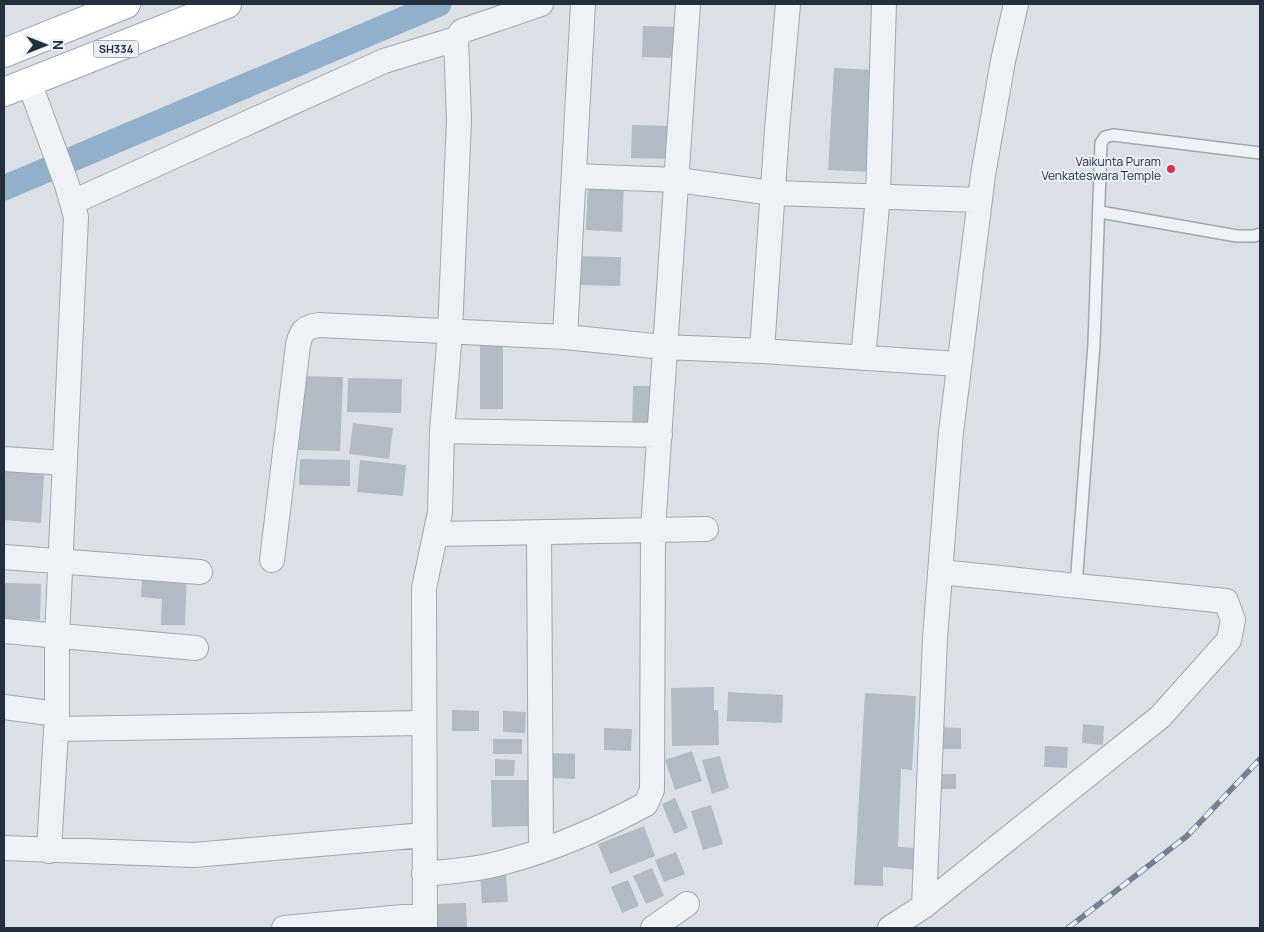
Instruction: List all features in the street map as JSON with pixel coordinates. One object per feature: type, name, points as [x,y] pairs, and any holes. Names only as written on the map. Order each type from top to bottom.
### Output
[{"type":"main road","points":[[4,53],[126,4]]},
{"type":"main road","name":"SH334","points":[[4,92],[33,94],[227,4]]},
{"type":"street","points":[[70,194],[384,61],[456,39],[462,32],[541,4]]},
{"type":"street","points":[[565,338],[583,4]]},
{"type":"street","points":[[424,874],[488,866],[541,851],[601,829],[646,804],[650,798],[652,790],[653,530],[664,347],[678,180],[688,4]]},
{"type":"street","points":[[762,352],[788,4]]},
{"type":"street","points":[[863,358],[878,196],[884,4]]},
{"type":"street","points":[[924,906],[935,638],[958,364],[980,200],[1003,61],[1016,4]]},
{"type":"street","points":[[284,928],[425,921],[424,588],[440,512],[442,431],[450,332],[458,120],[456,39]]},
{"type":"street","points":[[33,94],[70,194],[76,234],[57,637],[57,721],[49,851]]},
{"type":"street","points":[[574,176],[678,180],[773,193],[980,200]]},
{"type":"street","points":[[272,560],[301,333],[308,326],[319,325],[565,338],[664,347],[958,364]]},
{"type":"street","points":[[442,431],[660,435]]},
{"type":"street","points":[[4,459],[65,463]]},
{"type":"street","points":[[436,534],[538,534],[706,529]]},
{"type":"street","points":[[538,534],[541,851]]},
{"type":"street","points":[[4,557],[61,563],[200,572]]},
{"type":"street","points":[[890,928],[924,906],[1160,716],[1229,640],[1234,620],[1226,601],[940,572]]},
{"type":"street","points":[[4,631],[196,648]]},
{"type":"street","points":[[4,707],[57,721],[423,723]]},
{"type":"street","points":[[4,848],[200,855],[424,836]]},
{"type":"street","points":[[652,928],[687,904]]},
{"type":"lane","points":[[1076,586],[1094,344],[1100,212],[1099,153],[1101,143],[1105,137],[1113,135],[1260,153]]},
{"type":"lane","points":[[1100,212],[1237,236],[1260,234]]},
{"type":"building","points":[[643,26],[680,27],[679,58],[642,57]]},
{"type":"building","points":[[834,68],[877,70],[871,172],[828,170]]},
{"type":"building","points":[[632,125],[671,126],[670,159],[631,158]]},
{"type":"building","points":[[588,183],[624,184],[622,232],[586,230]]},
{"type":"building","points":[[579,256],[621,257],[620,286],[579,285]]},
{"type":"building","points":[[480,345],[503,345],[503,409],[480,409]]},
{"type":"building","points":[[301,376],[343,377],[340,451],[299,450]]},
{"type":"building","points":[[348,378],[402,379],[401,413],[347,412]]},
{"type":"building","points":[[633,386],[656,386],[655,425],[632,425]]},
{"type":"building","points":[[353,423],[393,428],[389,459],[349,454]]},
{"type":"building","points":[[300,459],[350,460],[350,486],[299,485]]},
{"type":"building","points":[[4,460],[45,463],[41,523],[4,520]]},
{"type":"building","points":[[360,460],[406,465],[403,496],[357,492]]},
{"type":"building","points":[[142,574],[187,575],[185,625],[161,625],[162,599],[141,597]]},
{"type":"building","points":[[4,583],[41,584],[40,620],[4,619]]},
{"type":"building","points":[[714,687],[714,710],[718,710],[719,745],[672,746],[671,688]]},
{"type":"building","points":[[728,692],[783,695],[782,723],[727,721]]},
{"type":"building","points":[[865,693],[916,696],[912,770],[901,769],[898,847],[919,848],[918,870],[883,867],[883,886],[854,885]]},
{"type":"building","points":[[452,710],[479,711],[479,731],[452,731]]},
{"type":"building","points":[[503,711],[526,712],[525,733],[503,732]]},
{"type":"building","points":[[1083,724],[1104,726],[1103,745],[1082,743]]},
{"type":"building","points":[[936,727],[961,728],[961,749],[935,749]]},
{"type":"building","points":[[604,728],[632,729],[631,751],[604,750]]},
{"type":"building","points":[[493,739],[522,739],[522,754],[493,754]]},
{"type":"building","points":[[1045,746],[1068,747],[1067,768],[1044,767]]},
{"type":"building","points":[[692,751],[702,781],[675,790],[665,760]]},
{"type":"building","points":[[551,753],[575,754],[575,779],[550,778]]},
{"type":"building","points":[[720,756],[729,788],[712,794],[702,760]]},
{"type":"building","points":[[495,759],[515,760],[514,776],[495,776]]},
{"type":"building","points":[[934,774],[956,774],[956,789],[933,789]]},
{"type":"building","points":[[491,780],[529,780],[530,826],[492,827]]},
{"type":"building","points":[[675,798],[688,828],[674,834],[662,804]]},
{"type":"building","points":[[711,805],[723,844],[703,850],[691,811]]},
{"type":"building","points":[[644,826],[655,856],[610,874],[598,844]]},
{"type":"building","points":[[676,852],[685,874],[664,882],[655,860]]},
{"type":"building","points":[[652,868],[664,896],[646,904],[633,876]]},
{"type":"building","points":[[506,873],[508,902],[482,903],[480,874]]},
{"type":"building","points":[[628,880],[639,906],[622,913],[611,887]]},
{"type":"building","points":[[466,903],[467,927],[437,928],[437,904]]},
{"type":"waterway","points":[[4,188],[439,4]]},
{"type":"railway","points":[[1068,928],[1187,836],[1260,759]]},
{"type":"place","name":"Vaikunta Puram Venkateswara Temple","points":[[1171,169]]}]
